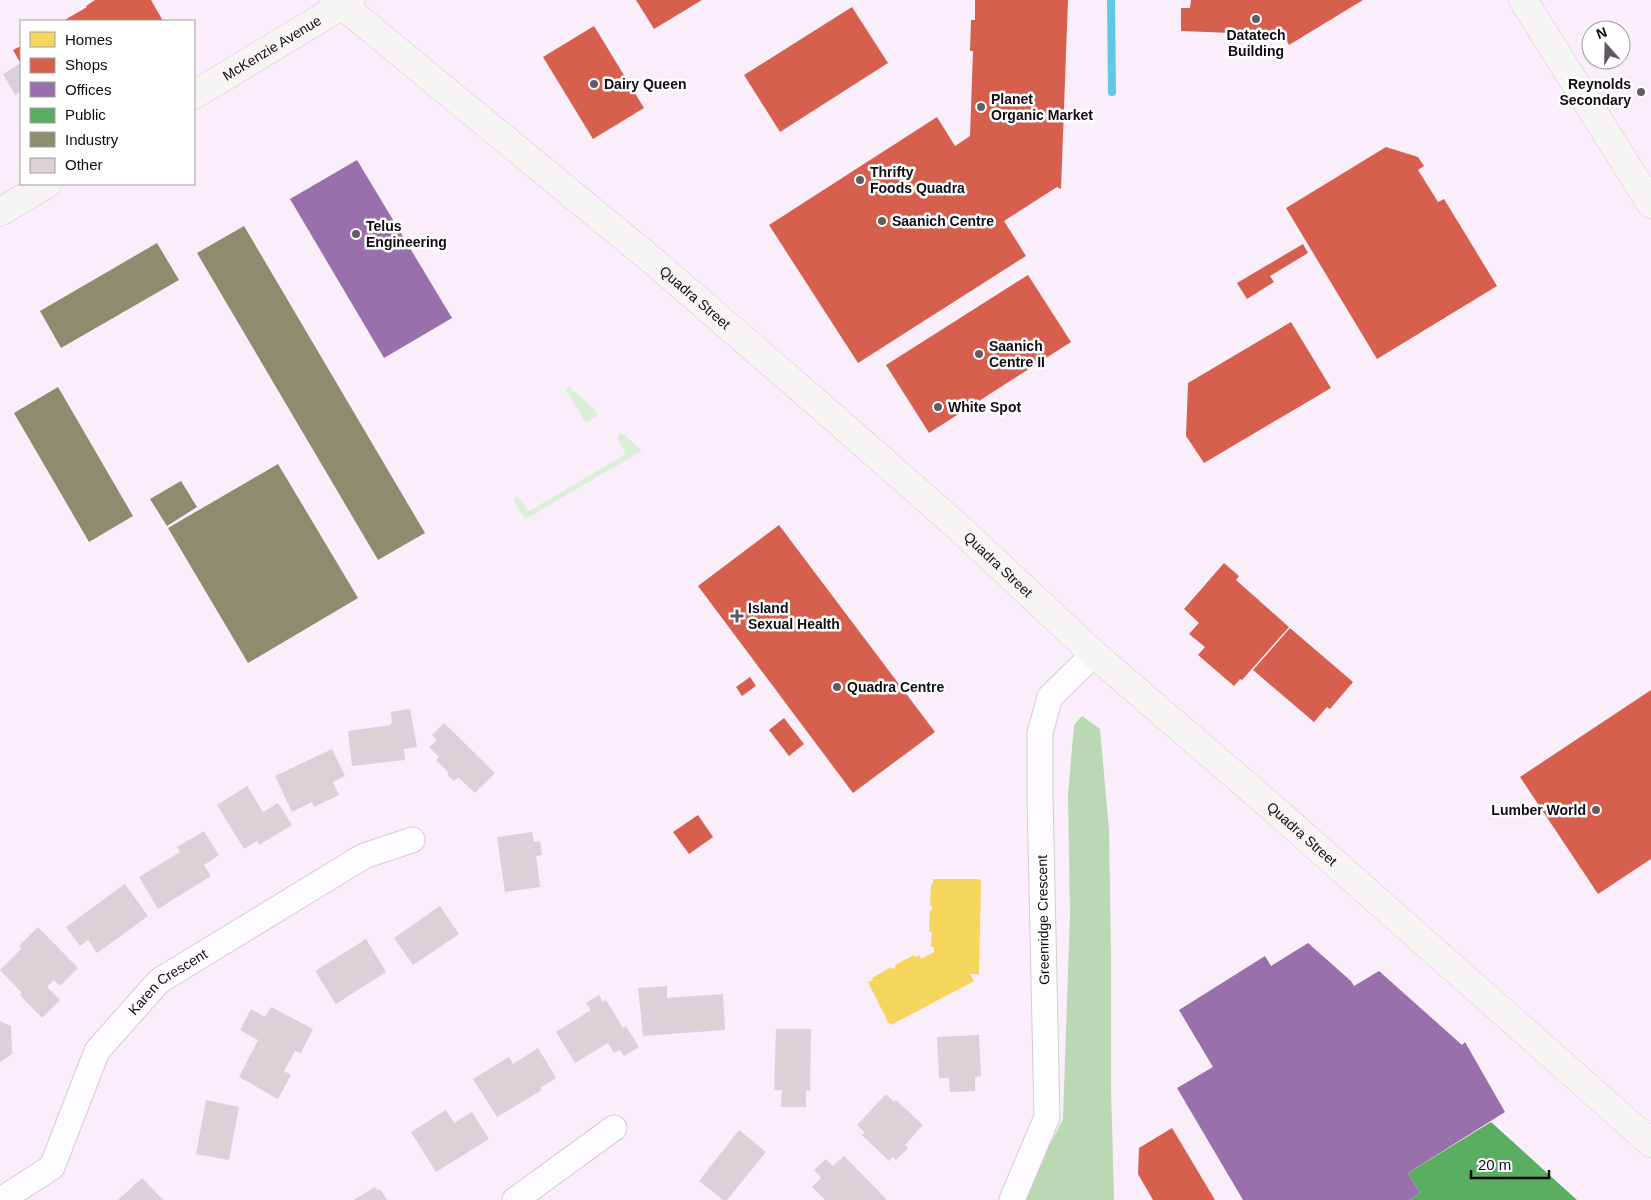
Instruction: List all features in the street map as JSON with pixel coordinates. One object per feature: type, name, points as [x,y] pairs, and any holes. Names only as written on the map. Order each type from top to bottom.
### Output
[{"type":"main road","points":[[1523,0],[1651,204]]},
{"type":"main road","name":"McKenzie Avenue","points":[[195,94],[342,2]]},
{"type":"main road","name":"Quadra Street","points":[[342,2],[666,272],[922,494],[1094,654],[1274,809],[1651,1143]]},
{"type":"main road","points":[[0,212],[45,185]]},
{"type":"street","name":"Greenridge Crescent","points":[[1012,1200],[1047,1117],[1040,733],[1050,697],[1094,654]]},
{"type":"street","name":"Karen Crescent","points":[[1,1200],[52,1167],[97,1051],[159,981],[364,856],[412,840]]},
{"type":"street","points":[[515,1200],[614,1128]]},
{"type":"green space","points":[[567,387],[571,388],[597,412],[597,416],[587,422],[585,421],[566,390]]},
{"type":"green space","points":[[622,433],[642,451],[525,519],[514,500],[515,497],[518,497],[529,511],[626,454],[618,440],[619,434]]},
{"type":"green space","points":[[1082,716],[1100,729],[1109,830],[1114,1200],[1026,1200],[1045,1154],[1063,1119],[1070,914],[1068,795],[1074,725]]},
{"type":"building: Homes","points":[[933,879],[978,879],[981,881],[979,974],[970,974],[974,981],[891,1025],[868,982],[914,955],[916,957],[919,955],[921,959],[934,952],[934,947],[931,947],[932,932],[929,932],[930,911],[932,910],[932,906],[930,906],[931,884],[933,885]]},
{"type":"building: Shops","points":[[95,0],[151,0],[162,20],[65,20]]},
{"type":"building: Shops","points":[[636,0],[702,0],[654,29]]},
{"type":"building: Shops","points":[[975,0],[1068,0],[1061,189],[1057,187],[1004,221],[1026,256],[858,363],[769,225],[937,117],[955,146],[970,136],[973,51],[970,51],[971,20],[975,20]]},
{"type":"building: Shops","name":"Datatech Building","points":[[1191,0],[1363,0],[1289,45],[1284,35],[1181,31],[1181,8],[1190,8]]},
{"type":"building: Shops","points":[[852,7],[888,63],[780,132],[744,75]]},
{"type":"building: Shops","name":"Dairy Queen","points":[[594,26],[644,108],[593,139],[543,57]]},
{"type":"building: Shops","points":[[20,46],[20,62],[13,50]]},
{"type":"building: Shops","points":[[1386,147],[1418,157],[1424,166],[1418,170],[1438,202],[1444,199],[1497,286],[1377,359],[1286,208]]},
{"type":"building: Shops","points":[[1303,244],[1308,253],[1270,276],[1274,282],[1247,299],[1237,283]]},
{"type":"building: Shops","name":"Saanich Centre II","points":[[1028,275],[1071,342],[929,433],[886,365]]},
{"type":"building: Shops","points":[[1291,322],[1331,388],[1204,463],[1186,436],[1188,383]]},
{"type":"building: Shops","name":"Quadra Centre","points":[[779,525],[935,732],[853,793],[698,586]]},
{"type":"building: Shops","points":[[1224,563],[1239,576],[1236,580],[1289,627],[1242,680],[1240,679],[1234,686],[1198,655],[1205,647],[1189,634],[1199,623],[1184,609]]},
{"type":"building: Shops","points":[[1290,628],[1353,682],[1330,709],[1327,707],[1314,722],[1253,670]]},
{"type":"building: Shops","points":[[750,677],[756,686],[742,696],[736,687]]},
{"type":"building: Shops","name":"Lumber World","points":[[1651,690],[1651,859],[1598,894],[1520,777]]},
{"type":"building: Shops","points":[[784,718],[804,744],[789,756],[769,730]]},
{"type":"building: Shops","points":[[698,815],[713,837],[689,854],[673,832]]},
{"type":"building: Shops","points":[[1172,1128],[1215,1200],[1153,1200],[1138,1174],[1139,1148]]},
{"type":"building: Offices","name":"Telus Engineering","points":[[357,160],[452,318],[384,358],[290,199]]},
{"type":"building: Offices","points":[[1308,943],[1351,981],[1354,986],[1379,971],[1462,1045],[1465,1042],[1505,1112],[1408,1173],[1420,1193],[1409,1200],[1243,1200],[1177,1088],[1213,1067],[1179,1010],[1265,956],[1271,966]]},
{"type":"building: Public","points":[[1491,1122],[1577,1200],[1409,1200],[1420,1193],[1408,1173]]},
{"type":"building: Industry","points":[[244,226],[425,533],[378,560],[197,253]]},
{"type":"building: Industry","points":[[157,243],[179,280],[61,348],[40,311]]},
{"type":"building: Industry","points":[[58,387],[133,516],[89,542],[14,413]]},
{"type":"building: Industry","points":[[278,464],[358,598],[248,663],[168,528]]},
{"type":"building: Industry","points":[[181,481],[197,507],[167,526],[150,499]]},
{"type":"building: Other","points":[[20,64],[20,92],[15,95],[3,74]]},
{"type":"building: Other","points":[[410,709],[417,747],[404,749],[405,760],[352,766],[348,731],[391,725],[391,712]]},
{"type":"building: Other","points":[[444,723],[495,773],[475,793],[458,777],[454,781],[447,775],[449,773],[436,760],[439,757],[429,747],[437,740],[432,735]]},
{"type":"building: Other","points":[[332,749],[345,776],[333,782],[339,795],[314,807],[312,802],[292,812],[275,776]]},
{"type":"building: Other","points":[[247,786],[263,812],[278,803],[292,825],[259,845],[257,841],[244,849],[217,805]]},
{"type":"building: Other","points":[[204,831],[219,855],[204,865],[211,876],[158,909],[139,877],[180,852],[177,847]]},
{"type":"building: Other","points":[[532,832],[534,842],[540,841],[542,855],[536,856],[540,887],[505,892],[497,837]]},
{"type":"building: Other","points":[[125,884],[148,916],[97,953],[88,940],[80,946],[66,927]]},
{"type":"building: Other","points":[[440,906],[459,934],[413,965],[394,938]]},
{"type":"building: Other","points":[[38,927],[78,968],[60,986],[54,980],[47,987],[60,1000],[42,1018],[0,970],[22,948],[19,946]]},
{"type":"building: Other","points":[[366,939],[386,972],[336,1004],[315,971]]},
{"type":"building: Other","points":[[667,986],[667,998],[723,994],[725,1030],[643,1036],[638,988]]},
{"type":"building: Other","points":[[599,995],[603,1002],[606,1000],[623,1028],[626,1026],[639,1047],[624,1056],[620,1050],[614,1053],[608,1043],[575,1063],[556,1032],[591,1010],[586,1003]]},
{"type":"building: Other","points":[[271,1007],[313,1029],[301,1053],[295,1051],[284,1071],[291,1075],[278,1099],[239,1077],[258,1040],[240,1030],[251,1009],[265,1017]]},
{"type":"building: Other","points":[[0,1021],[11,1026],[12,1054],[0,1062]]},
{"type":"building: Other","points":[[776,1029],[811,1029],[810,1091],[806,1090],[806,1107],[781,1107],[782,1090],[774,1090]]},
{"type":"building: Other","points":[[979,1035],[981,1076],[975,1077],[975,1091],[950,1092],[949,1078],[939,1078],[937,1037]]},
{"type":"building: Other","points":[[538,1048],[556,1078],[540,1088],[542,1090],[497,1117],[473,1079],[509,1057],[513,1064]]},
{"type":"building: Other","points":[[886,1094],[894,1102],[896,1100],[923,1125],[905,1145],[908,1148],[896,1160],[893,1157],[889,1161],[862,1135],[865,1133],[857,1125]]},
{"type":"building: Other","points":[[206,1100],[239,1107],[229,1160],[196,1154]]},
{"type":"building: Other","points":[[446,1110],[454,1123],[472,1112],[489,1139],[436,1172],[411,1132]]},
{"type":"building: Other","points":[[739,1130],[766,1152],[727,1200],[723,1200],[699,1181]]},
{"type":"building: Other","points":[[844,1156],[887,1200],[825,1200],[812,1187],[821,1178],[814,1170],[826,1159],[833,1166]]},
{"type":"building: Other","points":[[142,1178],[163,1200],[118,1200]]},
{"type":"building: Other","points":[[375,1187],[377,1191],[380,1189],[387,1200],[354,1200]]},
{"type":"waterway","points":[[1111,0],[1112,92]]},
{"type":"place","name":"Datatech Building","points":[[1256,19]]},
{"type":"place","name":"Dairy Queen","points":[[594,84]]},
{"type":"place","name":"Reynolds Secondary","points":[[1641,92]]},
{"type":"place","name":"Planet Organic Market","points":[[981,107]]},
{"type":"place","name":"Thrifty Foods Quadra","points":[[860,180]]},
{"type":"place","name":"Saanich Centre","points":[[882,221]]},
{"type":"place","name":"Telus Engineering","points":[[356,234]]},
{"type":"place","name":"Saanich Centre II","points":[[979,354]]},
{"type":"place","name":"White Spot","points":[[938,407]]},
{"type":"place","name":"Island Sexual Health","points":[[737,616]]},
{"type":"place","name":"Quadra Centre","points":[[837,687]]},
{"type":"place","name":"Lumber World","points":[[1596,810]]}]
